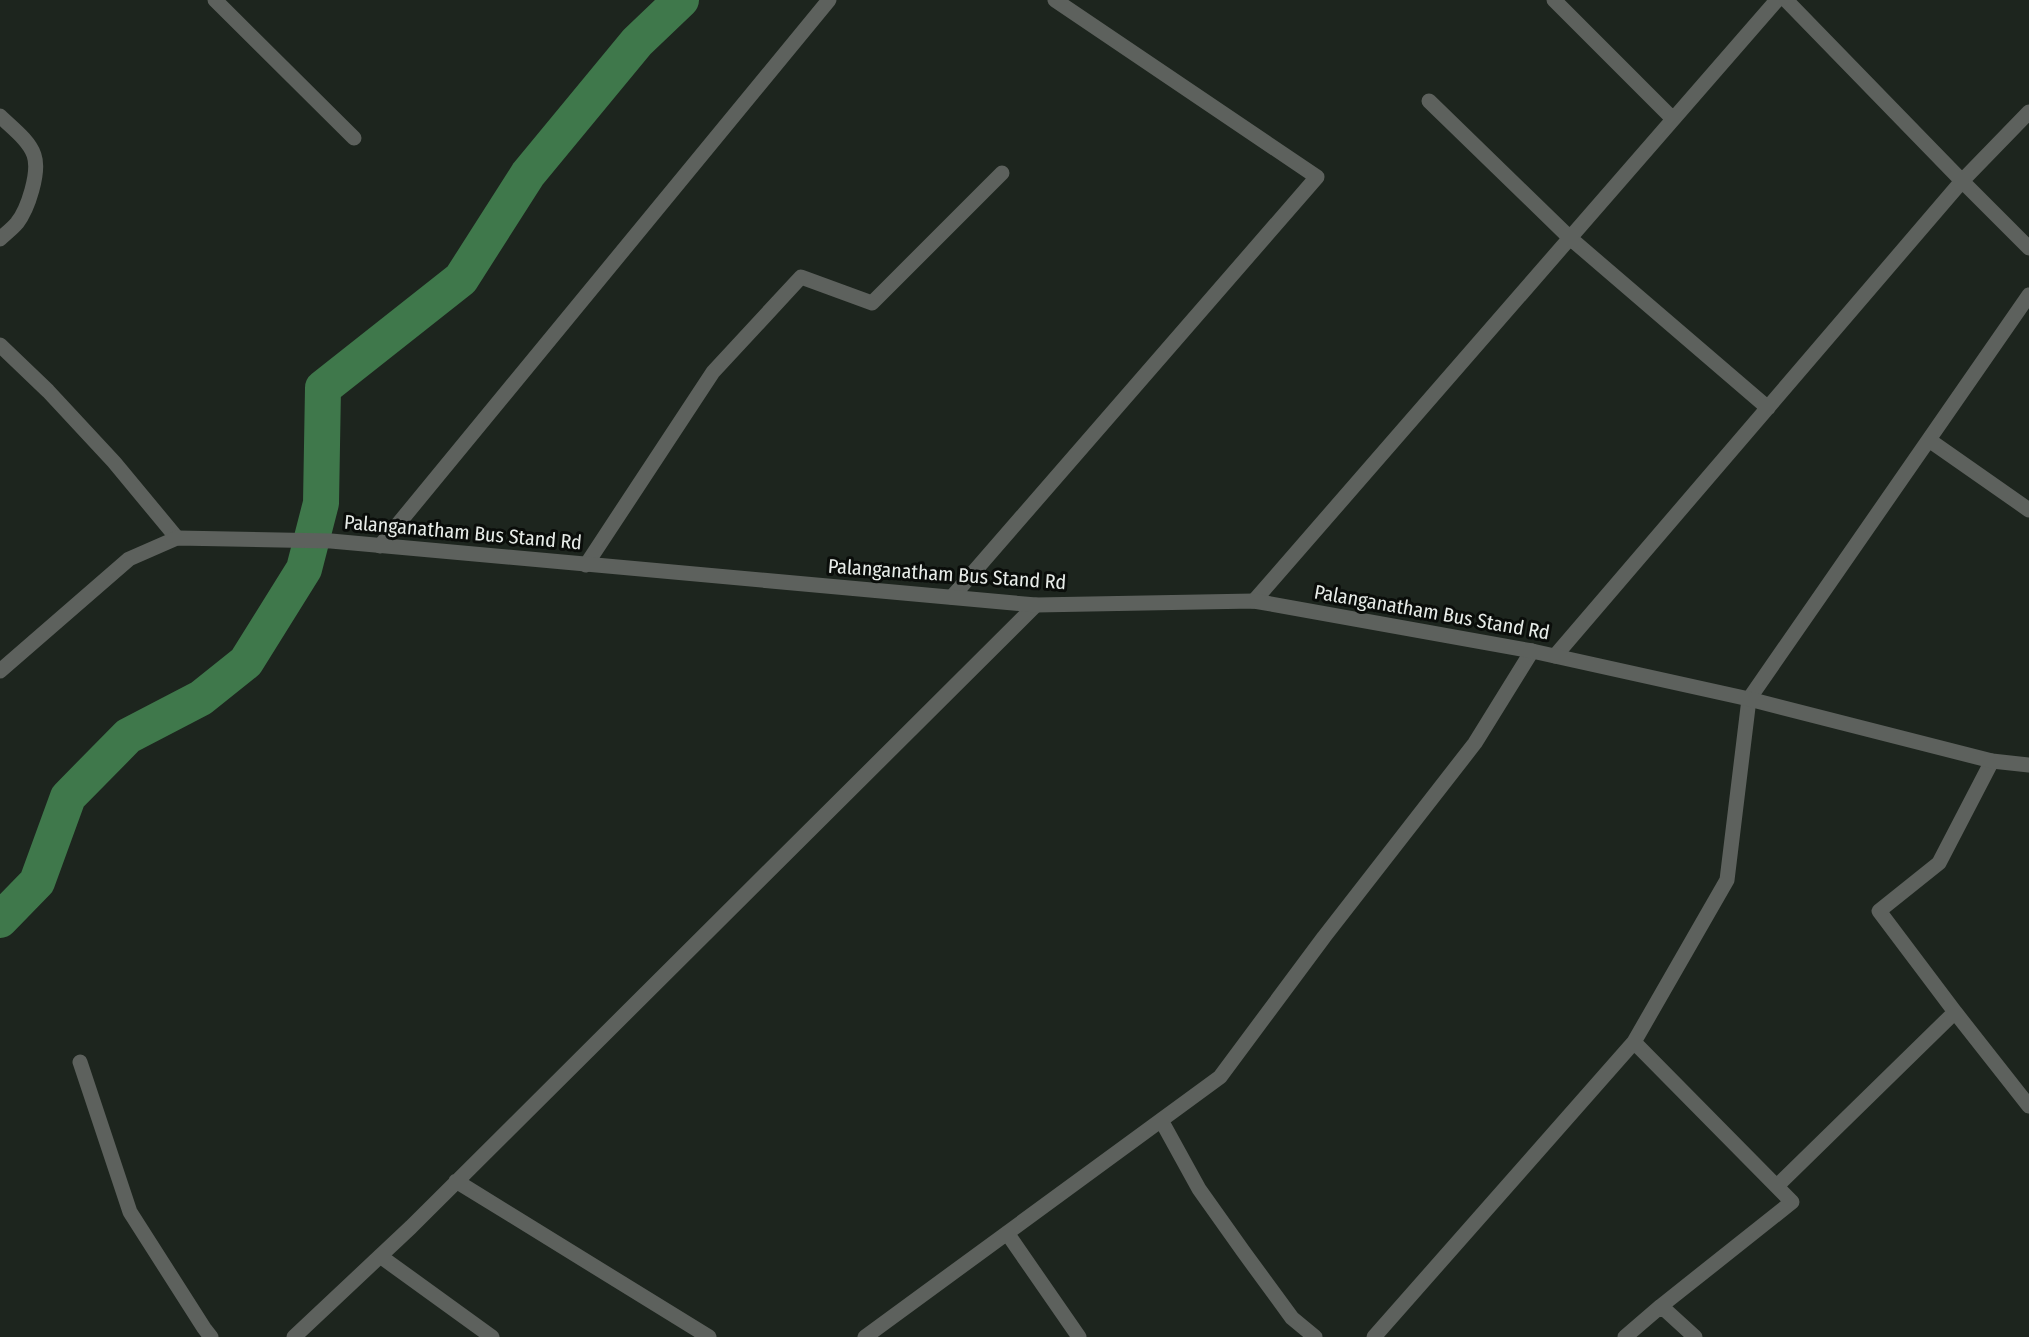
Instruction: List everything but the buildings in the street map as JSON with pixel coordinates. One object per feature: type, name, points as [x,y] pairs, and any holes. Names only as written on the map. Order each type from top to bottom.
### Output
[{"type":"street","points":[[214,0],[354,138]]},
{"type":"street","points":[[380,546],[829,0]]},
{"type":"street","points":[[952,597],[1317,177],[1055,0]]},
{"type":"street","points":[[1554,0],[1673,119]]},
{"type":"street","points":[[1254,602],[1777,0]]},
{"type":"street","points":[[1786,0],[2029,248]]},
{"type":"street","points":[[1429,101],[1570,238],[1768,408]]},
{"type":"street","points":[[1554,656],[1962,181],[2029,112]]},
{"type":"street","points":[[0,116],[35,156],[35,178],[27,204],[18,222],[0,240]]},
{"type":"street","points":[[586,564],[713,372],[801,277],[872,303],[1002,173]]},
{"type":"street","points":[[1374,1337],[1634,1042],[1727,880],[1749,699],[2029,295]]},
{"type":"street","points":[[0,345],[48,391],[114,462],[177,538]]},
{"type":"street","points":[[1929,440],[2029,510]]},
{"type":"street","name":"Palanganatham Bus Stand Rd","points":[[1,669],[129,559],[177,538],[331,541],[1036,605],[1254,602],[1532,651],[1749,699],[1992,761],[2029,765]]},
{"type":"street","points":[[294,1337],[380,1256],[1036,605]]},
{"type":"street","points":[[865,1337],[1220,1077],[1324,937],[1475,743],[1532,651]]},
{"type":"street","points":[[1992,761],[1939,863],[1880,911],[2029,1106]]},
{"type":"street","points":[[1777,1186],[1955,1012]]},
{"type":"street","points":[[1625,1337],[1792,1202],[1634,1042]]},
{"type":"street","points":[[80,1062],[130,1212],[211,1337]]},
{"type":"street","points":[[1161,1120],[1211,1207],[1292,1318],[1315,1337]]},
{"type":"street","points":[[456,1181],[709,1337]]},
{"type":"street","points":[[1007,1233],[1079,1337]]},
{"type":"street","points":[[380,1256],[492,1337]]},
{"type":"street","points":[[1661,1306],[1695,1337]]},
{"type":"waterway","points":[[0,920],[37,882],[68,797],[128,736],[201,698],[246,662],[304,569],[321,503],[323,388],[461,279],[528,174],[637,42],[681,0]]}]
